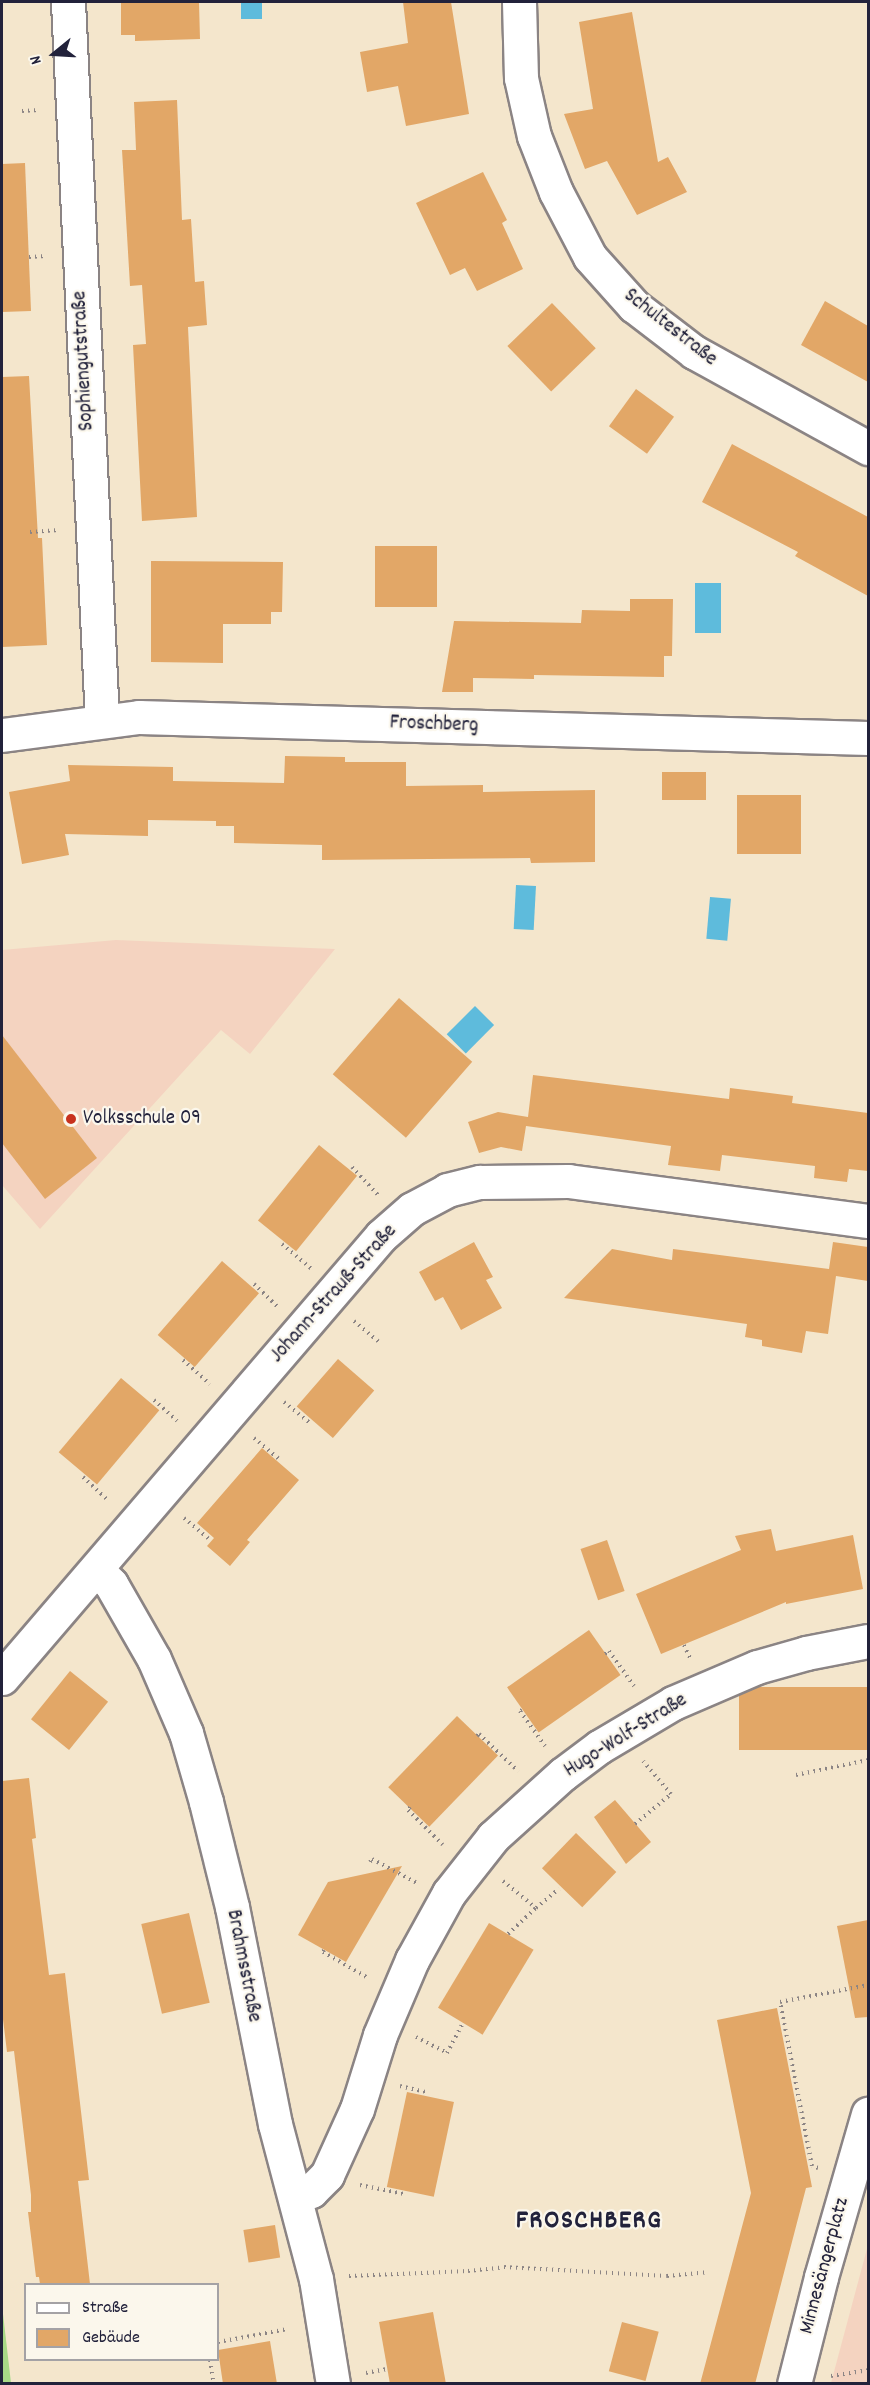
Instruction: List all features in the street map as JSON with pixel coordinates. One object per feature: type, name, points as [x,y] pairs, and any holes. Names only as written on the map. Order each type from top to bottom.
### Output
[{"type":"street","name":"Sophiengutstraße","points":[[68,2],[102,721]]},
{"type":"street","name":"Schultestraße","points":[[519,2],[521,78],[534,136],[556,192],[590,257],[634,306],[694,352],[868,448]]},
{"type":"street","name":"Froschberg","points":[[2,735],[139,717],[868,738]]},
{"type":"street","name":"Johann-Strauß-Straße","points":[[2,1678],[97,1570],[381,1236],[412,1209],[447,1190],[480,1182],[568,1181],[868,1221]]},
{"type":"street","name":"Brahmsstraße","points":[[97,1570],[111,1584],[154,1659],[186,1733],[232,1907],[275,2124],[316,2279],[333,2384]]},
{"type":"street","name":"Hugo-Wolf-Straße","points":[[295,2196],[311,2191],[327,2175],[357,2109],[380,2035],[412,1960],[449,1893],[493,1837],[563,1774],[599,1747],[673,1703],[758,1667],[806,1653],[868,1641]]},
{"type":"street","name":"Minnesängerplatz","points":[[794,2384],[821,2277],[868,2114]]},
{"type":"path","points":[[30,532],[61,530]]},
{"type":"path","points":[[352,1167],[373,1190]]},
{"type":"path","points":[[282,1244],[308,1266]]},
{"type":"path","points":[[254,1284],[272,1301]]},
{"type":"path","points":[[352,1320],[379,1342]]},
{"type":"path","points":[[183,1360],[210,1384]]},
{"type":"path","points":[[154,1400],[173,1419]]},
{"type":"path","points":[[290,1407],[310,1423]]},
{"type":"path","points":[[253,1437],[280,1460]]},
{"type":"path","points":[[83,1477],[112,1503]]},
{"type":"path","points":[[191,1524],[211,1541]]},
{"type":"path","points":[[605,1654],[609,1651],[633,1685]]},
{"type":"path","points":[[522,1710],[520,1712],[546,1748]]},
{"type":"path","points":[[477,1736],[479,1734],[525,1778]]},
{"type":"path","points":[[635,1824],[671,1794],[638,1755]]},
{"type":"path","points":[[796,1775],[868,1760]]},
{"type":"path","points":[[410,1807],[408,1810],[444,1846]]},
{"type":"path","points":[[370,1862],[372,1859],[418,1884]]},
{"type":"path","points":[[497,1875],[536,1908]]},
{"type":"path","points":[[508,1935],[559,1888]]},
{"type":"path","points":[[324,1950],[323,1953],[370,1979]]},
{"type":"path","points":[[821,2169],[812,2166],[780,2002],[868,1984]]},
{"type":"path","points":[[412,2035],[447,2053],[463,2023]]},
{"type":"path","points":[[404,2087],[425,2092]]},
{"type":"path","points":[[357,2184],[404,2194]]},
{"type":"path","points":[[342,2276],[468,2271],[504,2267],[667,2277],[709,2272]]},
{"type":"path","points":[[219,2342],[282,2330]]},
{"type":"path","points":[[210,2361],[214,2384]]},
{"type":"path","points":[[373,2372],[387,2369]]},
{"type":"path","points":[[829,2377],[868,2370]]},
{"type":"shaded area","name":"Volksschule 09","points":[[116,940],[335,949],[250,1054],[221,1030],[40,1229],[2,1185],[2,950]]},
{"type":"shaded area","points":[[868,2245],[868,2383],[831,2383]]},
{"type":"green space","points":[[3,2314],[11,2383],[2,2383]]},
{"type":"water","points":[[241,2],[262,2],[262,19],[241,19]]},
{"type":"water","points":[[695,583],[721,583],[721,633],[695,633]]},
{"type":"water","points":[[516,885],[536,886],[534,930],[514,929]]},
{"type":"water","points":[[710,897],[731,899],[727,941],[706,939]]},
{"type":"water","points":[[475,1006],[494,1025],[466,1053],[447,1034]]},
{"type":"building","points":[[121,2],[199,2],[200,39],[135,41],[135,35],[121,35]]},
{"type":"building","points":[[403,2],[451,2],[469,114],[406,126],[398,86],[367,92],[360,52],[408,43]]},
{"type":"building","points":[[632,12],[658,162],[668,157],[687,192],[637,215],[607,161],[585,169],[564,114],[593,109],[579,22]]},
{"type":"building","points":[[177,100],[182,220],[191,219],[195,282],[204,281],[207,325],[188,327],[197,517],[142,521],[133,345],[146,344],[142,285],[130,286],[122,150],[136,150],[134,102]]},
{"type":"building","points":[[25,163],[31,311],[2,312],[2,164]]},
{"type":"building","points":[[483,172],[507,220],[502,223],[523,269],[477,291],[465,268],[450,275],[416,203]]},
{"type":"building","points":[[825,301],[868,326],[868,382],[801,345]]},
{"type":"building","points":[[552,303],[596,348],[551,391],[507,346]]},
{"type":"building","points":[[29,376],[38,538],[42,538],[47,645],[2,647],[2,377]]},
{"type":"building","points":[[636,389],[674,417],[647,454],[609,426]]},
{"type":"building","points":[[732,444],[868,517],[868,596],[795,556],[798,552],[702,502]]},
{"type":"building","points":[[375,546],[437,546],[437,607],[375,607]]},
{"type":"building","points":[[151,561],[283,562],[282,612],[271,612],[271,624],[223,624],[223,663],[151,662]]},
{"type":"building","points":[[630,599],[673,599],[672,656],[664,656],[664,677],[534,675],[534,679],[473,678],[473,692],[442,692],[454,621],[581,623],[582,610],[630,611]]},
{"type":"building","points":[[285,756],[345,757],[345,762],[406,762],[406,786],[483,785],[483,792],[595,790],[595,862],[531,863],[530,858],[322,860],[322,845],[234,843],[234,826],[216,826],[216,821],[148,820],[148,836],[65,834],[69,855],[22,864],[9,792],[70,781],[68,765],[173,767],[173,781],[284,783]]},
{"type":"building","points":[[662,772],[706,772],[706,800],[662,800]]},
{"type":"building","points":[[737,795],[801,795],[801,854],[737,854]]},
{"type":"building","points":[[399,998],[472,1062],[406,1138],[333,1074]]},
{"type":"building","points":[[2,1035],[97,1158],[45,1199],[2,1143]]},
{"type":"building","points":[[533,1075],[729,1099],[730,1088],[793,1096],[792,1103],[868,1113],[868,1171],[849,1169],[847,1182],[814,1178],[815,1166],[722,1155],[720,1171],[668,1165],[671,1146],[526,1126],[522,1151],[501,1147],[479,1153],[468,1122],[498,1112],[528,1117]]},
{"type":"building","points":[[319,1145],[357,1176],[296,1251],[258,1220]]},
{"type":"building","points":[[474,1242],[493,1277],[486,1280],[502,1308],[461,1330],[443,1297],[435,1301],[419,1272]]},
{"type":"building","points":[[833,1242],[868,1247],[868,1281],[836,1276],[828,1334],[806,1331],[802,1353],[762,1346],[762,1340],[745,1337],[747,1324],[564,1298],[612,1249],[672,1260],[673,1249],[829,1269]]},
{"type":"building","points":[[222,1261],[259,1293],[195,1367],[158,1335]]},
{"type":"building","points":[[338,1359],[374,1390],[333,1438],[297,1407]]},
{"type":"building","points":[[121,1378],[159,1410],[97,1484],[59,1452]]},
{"type":"building","points":[[262,1448],[299,1480],[247,1540],[250,1542],[230,1566],[207,1546],[214,1538],[197,1523]]},
{"type":"building","points":[[771,1529],[776,1551],[853,1535],[863,1589],[786,1604],[786,1602],[661,1654],[636,1594],[741,1550],[735,1536]]},
{"type":"building","points":[[607,1540],[625,1591],[598,1600],[581,1549]]},
{"type":"building","points":[[589,1630],[621,1675],[539,1732],[507,1687]]},
{"type":"building","points":[[70,1671],[108,1702],[69,1750],[31,1719]]},
{"type":"building","points":[[739,1687],[868,1687],[868,1750],[739,1750]]},
{"type":"building","points":[[457,1716],[498,1756],[429,1827],[388,1787]]},
{"type":"building","points":[[29,1778],[36,1838],[32,1839],[49,1975],[65,1973],[89,2180],[78,2181],[90,2283],[40,2283],[39,2277],[36,2277],[28,2212],[31,2212],[31,2195],[14,2051],[7,2052],[2,2011],[2,1781]]},
{"type":"building","points":[[615,1800],[651,1842],[626,1864],[594,1817]]},
{"type":"building","points":[[576,1833],[616,1872],[582,1907],[542,1868]]},
{"type":"building","points":[[402,1866],[346,1962],[298,1935],[328,1882]]},
{"type":"building","points":[[189,1913],[210,2003],[162,2014],[141,1924]]},
{"type":"building","points":[[868,1920],[868,2017],[855,2018],[837,1926]]},
{"type":"building","points":[[489,1923],[534,1950],[483,2035],[438,2008]]},
{"type":"building","points":[[777,2008],[812,2187],[806,2188],[755,2384],[700,2384],[751,2193],[717,2020]]},
{"type":"building","points":[[407,2092],[454,2102],[434,2197],[387,2187]]},
{"type":"building","points":[[275,2225],[280,2258],[249,2263],[243,2230]]},
{"type":"building","points":[[433,2312],[446,2384],[390,2384],[379,2322]]},
{"type":"building","points":[[622,2322],[659,2332],[646,2381],[609,2371]]},
{"type":"building","points":[[270,2341],[277,2384],[223,2384],[219,2350]]},
{"type":"place","name":"Volksschule 09","points":[[71,1119]]},
{"type":"district","name":"FROSCHBERG","points":[[589,2222]]}]
